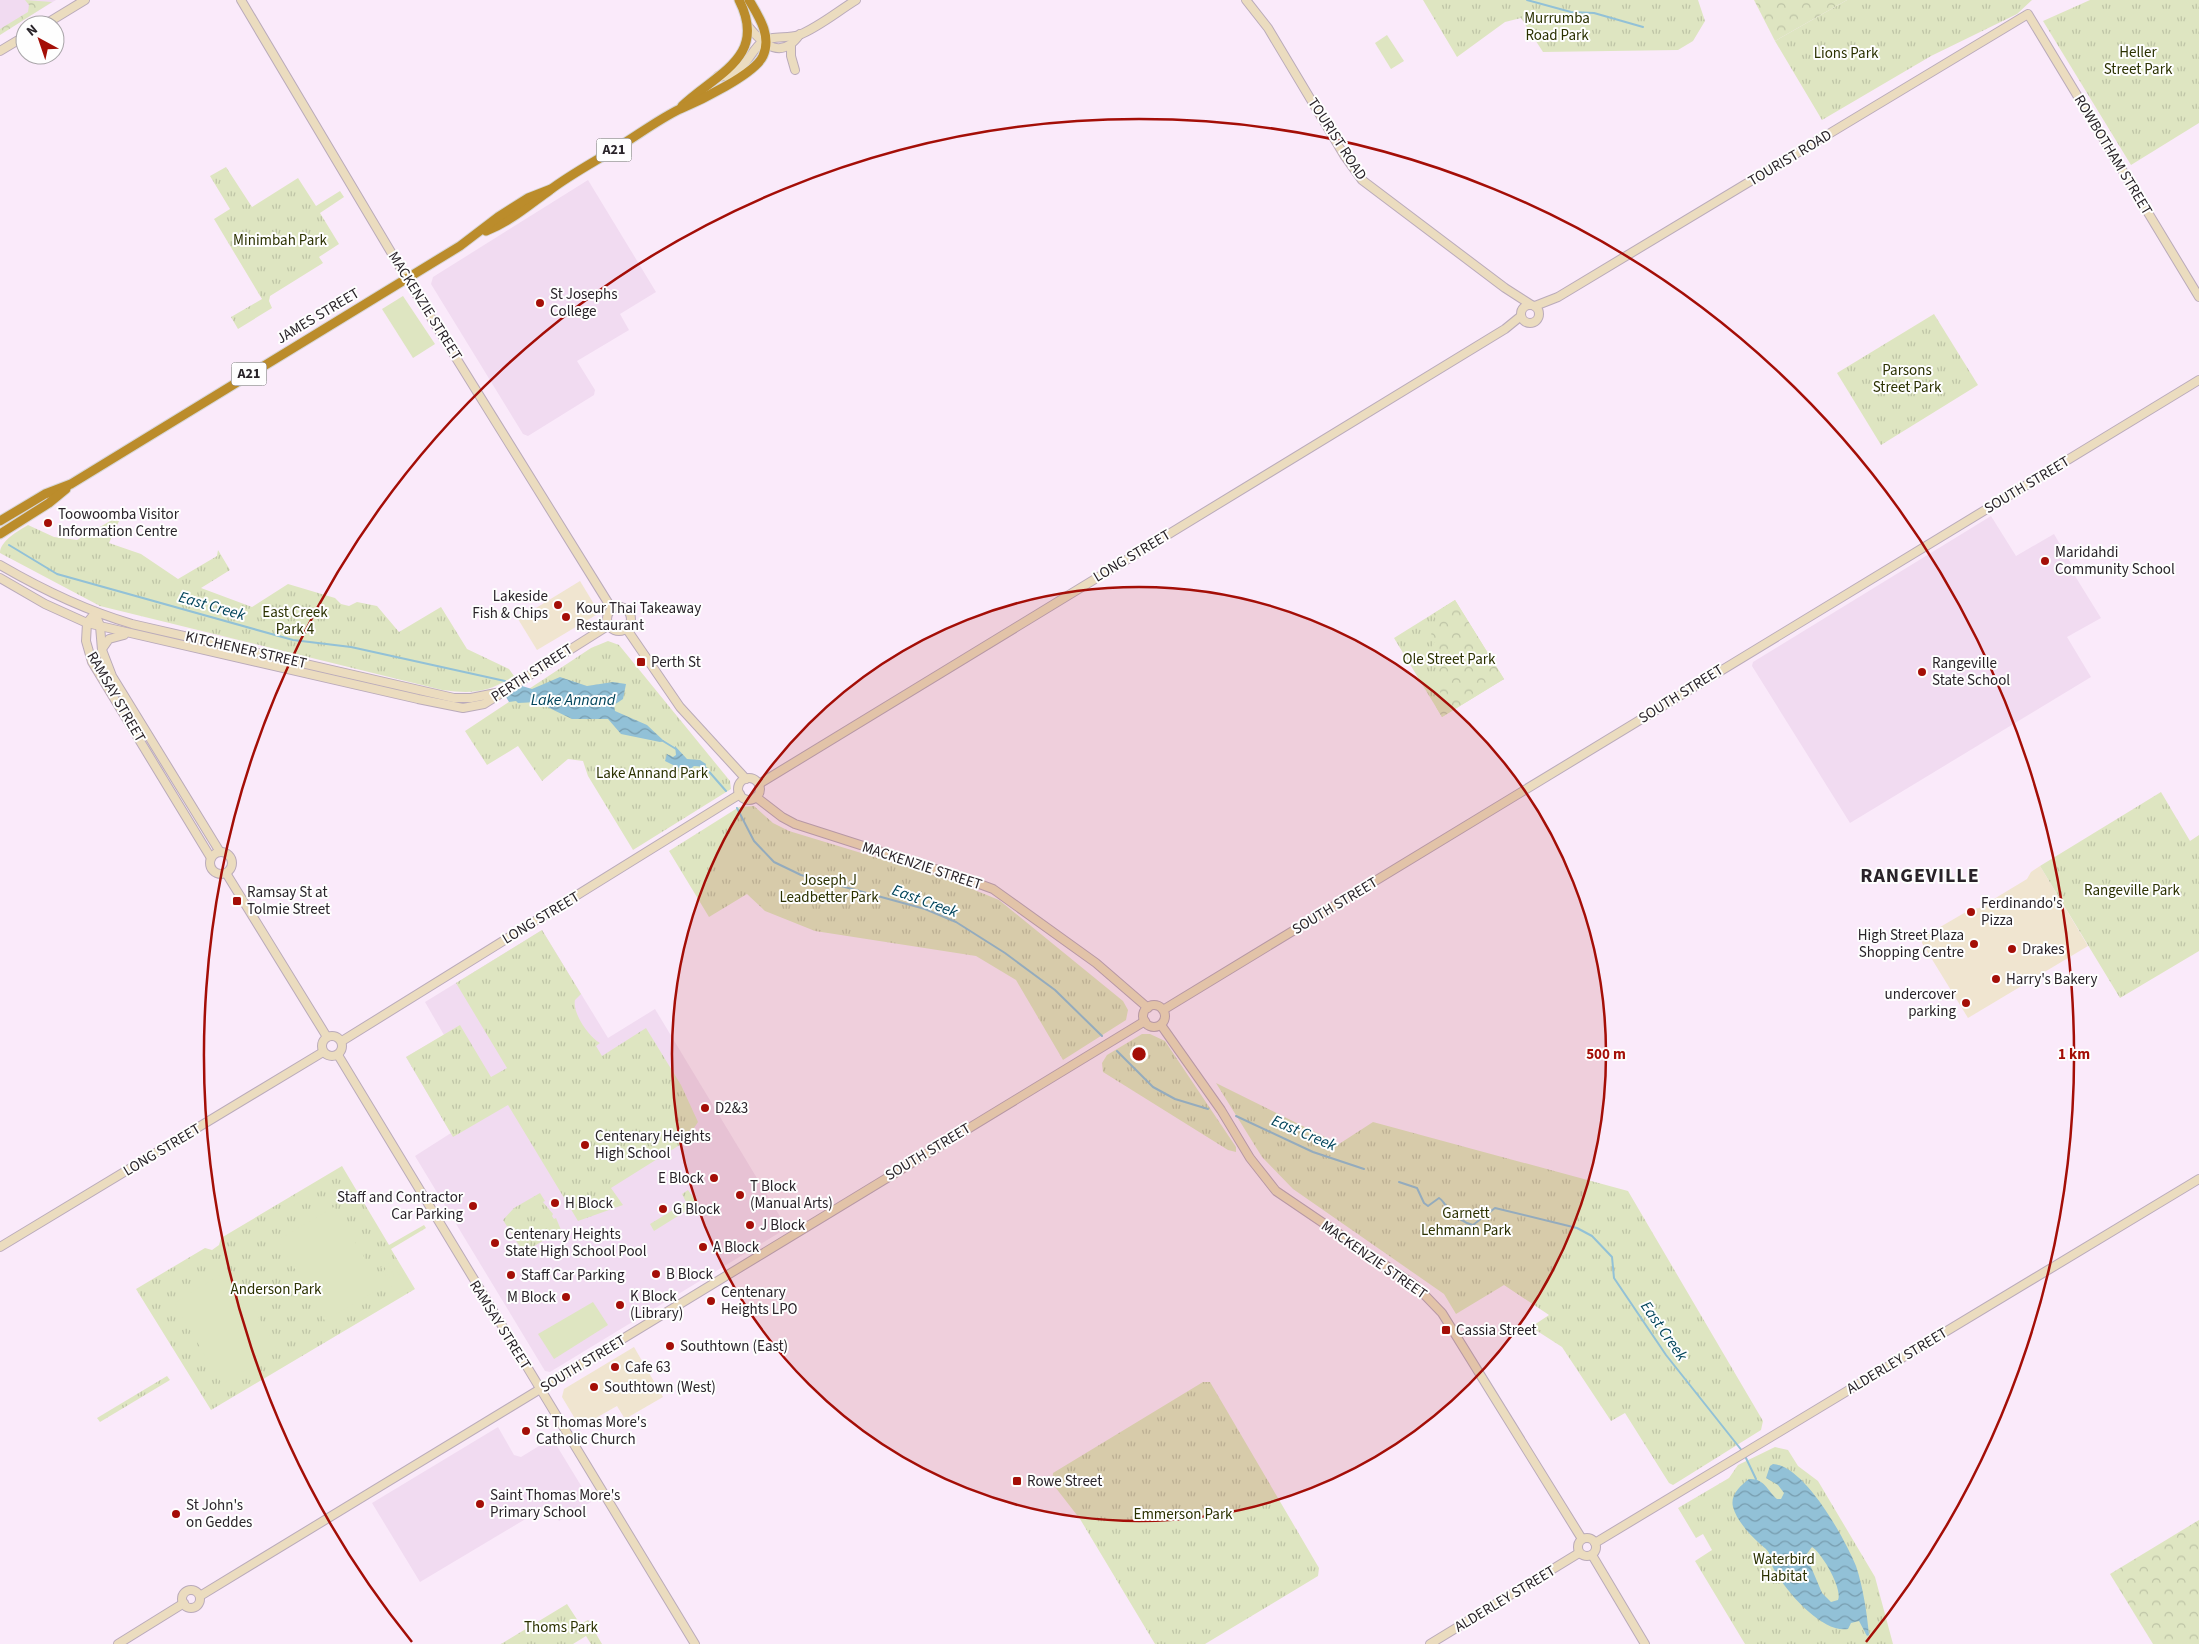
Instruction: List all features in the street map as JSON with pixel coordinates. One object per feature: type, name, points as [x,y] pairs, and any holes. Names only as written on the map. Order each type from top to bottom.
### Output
[{"type":"highway","name":"A21","points":[[739,0],[748,26]]},
{"type":"highway","points":[[748,0],[762,22],[764,42]]},
{"type":"highway","name":"JAMES STREET","points":[[676,111],[741,56],[748,40],[748,26]]},
{"type":"highway","name":"JAMES STREET","points":[[0,534],[50,503],[72,484],[477,235],[502,224],[532,205],[551,189],[676,111],[698,101],[750,70],[763,57],[764,42]]},
{"type":"highway","name":"JAMES STREET","points":[[0,521],[45,494],[72,484]]},
{"type":"street","points":[[60,15],[85,0]]},
{"type":"street","name":"MACKENZIE STREET","points":[[241,0],[407,279],[612,609]]},
{"type":"street","points":[[764,42],[800,34],[856,0]]},
{"type":"street","name":"TOURIST ROAD","points":[[1246,0],[1268,28],[1344,155],[1362,180],[1505,288],[1535,308],[1551,301],[2028,14]]},
{"type":"street","name":"ROWBOTHAM STREET","points":[[2028,14],[2199,296]]},
{"type":"street","points":[[748,26],[764,42],[779,48],[791,45],[800,34]]},
{"type":"street","points":[[0,51],[15,42]]},
{"type":"street","name":"JAMES STREET","points":[[718,76],[724,77],[741,68],[764,42]]},
{"type":"street","points":[[791,45],[791,56],[795,70]]},
{"type":"street","name":"TOURIST ROAD","points":[[1505,288],[1522,315]]},
{"type":"street","points":[[1535,308],[1535,322],[1529,323],[1522,315],[1535,308]]},
{"type":"street","name":"LONG STREET","points":[[759,784],[1505,329],[1522,315]]},
{"type":"street","name":"SOUTH STREET","points":[[1163,1010],[2199,380]]},
{"type":"street","name":"KITCHENER STREET","points":[[0,565],[38,587],[96,614],[454,698],[471,698],[502,691]]},
{"type":"street","name":"KITCHENER STREET","points":[[0,578],[45,604],[87,623],[452,707],[481,706]]},
{"type":"street","points":[[621,607],[629,612],[630,622],[626,628],[615,630],[609,625],[607,618],[612,609],[621,607]]},
{"type":"street","points":[[87,623],[96,614]]},
{"type":"street","name":"RAMSAY STREET","points":[[96,614],[100,626],[102,650],[120,690],[220,852]]},
{"type":"street","name":"RAMSAY STREET","points":[[87,623],[86,641],[92,662],[211,858]]},
{"type":"street","name":"PERTH STREET","points":[[481,706],[609,625]]},
{"type":"street","points":[[626,628],[680,707],[746,779]]},
{"type":"street","points":[[102,650],[112,637],[131,634]]},
{"type":"street","points":[[194,648],[197,638]]},
{"type":"street","points":[[752,778],[759,784],[760,791],[756,797],[748,800],[740,794],[740,784],[746,779],[752,778]]},
{"type":"street","name":"LONG STREET","points":[[342,1042],[740,794]]},
{"type":"street","name":"MACKENZIE STREET","points":[[756,797],[782,817],[795,824],[964,878],[993,890],[1096,963],[1148,1008]]},
{"type":"street","points":[[220,852],[227,854],[232,859],[232,867],[226,873],[220,874],[214,871],[211,866],[211,858],[220,852]]},
{"type":"street","points":[[226,873],[327,1037]]},
{"type":"street","points":[[1158,1006],[1163,1010],[1165,1019],[1161,1025],[1152,1027],[1145,1021],[1144,1014],[1148,1008],[1158,1006]]},
{"type":"street","name":"SOUTH STREET","points":[[200,1596],[1145,1021]]},
{"type":"street","name":"MACKENZIE STREET","points":[[1161,1025],[1221,1110],[1262,1175],[1276,1191],[1416,1286],[1442,1313],[1582,1539]]},
{"type":"street","points":[[335,1036],[342,1042],[342,1049],[338,1055],[330,1057],[324,1052],[322,1043],[327,1037],[335,1036]]},
{"type":"street","name":"LONG STREET","points":[[0,1247],[324,1052]]},
{"type":"street","name":"RAMSAY STREET","points":[[338,1055],[695,1644]]},
{"type":"street","name":"ALDERLEY STREET","points":[[1595,1543],[2199,1179]]},
{"type":"street","points":[[1589,1538],[1595,1543],[1596,1550],[1592,1555],[1584,1556],[1579,1553],[1578,1545],[1582,1539],[1589,1538]]},
{"type":"street","name":"ALDERLEY STREET","points":[[1430,1644],[1579,1553]]},
{"type":"street","points":[[1592,1555],[1645,1644]]},
{"type":"street","points":[[195,1590],[200,1596],[199,1604],[194,1607],[189,1607],[184,1603],[183,1597],[187,1591],[195,1590]]},
{"type":"street","points":[[118,1644],[184,1603]]},
{"type":"shaded area","points":[[0,0],[56,0],[31,15],[15,15],[15,25],[0,34]]},
{"type":"shaded area","name":"St Josephs College","points":[[588,180],[656,292],[620,314],[629,330],[577,361],[595,390],[594,395],[528,436],[523,434],[431,284],[433,277]]},
{"type":"shaded area","name":"Rangeville State School","points":[[1991,516],[2016,556],[2054,534],[2073,567],[2075,576],[2101,618],[2067,637],[2091,677],[1850,823],[1752,666],[1753,662]]},
{"type":"shaded area","points":[[580,581],[597,609],[596,615],[537,650],[518,619]]},
{"type":"shaded area","name":"High Street Plaza Shopping Centre","points":[[2040,866],[2088,946],[1968,1018],[1922,943],[1923,937],[1971,909],[1979,908],[2027,879],[2031,872]]},
{"type":"shaded area","name":"Centenary Heights High School","points":[[542,930],[608,1038],[655,1009],[787,1228],[550,1372],[545,1371],[415,1156],[451,1133],[406,1057],[444,1035],[425,1002]]},
{"type":"shaded area","points":[[634,1347],[663,1397],[625,1419],[617,1406],[580,1427],[562,1397],[564,1389]]},
{"type":"shaded area","name":"Saint Thomas More's Primary School","points":[[498,1427],[514,1455],[521,1457],[552,1438],[591,1502],[559,1521],[549,1505],[420,1582],[372,1503]]},
{"type":"green space","points":[[25,0],[52,2],[32,15],[23,15],[28,12],[29,5]]},
{"type":"green space","name":"Murrumba Road Park","points":[[1423,0],[1698,0],[1705,21],[1693,41],[1678,50],[1543,52],[1521,18],[1505,22],[1457,57]]},
{"type":"green space","points":[[1754,0],[1847,0],[1775,41]]},
{"type":"green space","name":"Lions Park","points":[[1847,0],[2032,0],[2017,14],[1931,56],[1822,120],[1775,41]]},
{"type":"green space","name":"Heller Street Park","points":[[2090,0],[2199,0],[2199,123],[2131,165],[2043,21]]},
{"type":"green space","points":[[15,20],[15,25],[0,35],[0,29]]},
{"type":"green space","points":[[1387,35],[1404,61],[1391,69],[1375,43]]},
{"type":"green space","name":"Minimbah Park","points":[[226,167],[252,207],[298,178],[316,206],[340,191],[344,197],[320,213],[339,244],[319,257],[323,263],[270,296],[269,301],[272,308],[238,329],[231,317],[262,299],[214,219],[230,209],[210,176]]},
{"type":"green space","points":[[403,296],[435,344],[413,358],[382,309]]},
{"type":"green space","name":"Parsons Street Park","points":[[1934,314],[1978,385],[1881,445],[1837,373]]},
{"type":"green space","name":"East Creek Park 4","points":[[112,520],[119,521],[109,543],[141,554],[178,579],[217,556],[218,550],[230,570],[201,588],[252,607],[288,584],[335,598],[341,604],[349,606],[357,602],[377,606],[399,632],[441,607],[467,649],[509,669],[514,676],[496,686],[479,691],[442,690],[100,606],[0,553],[6,540],[28,525],[54,537],[77,540]]},
{"type":"green space","name":"Ole Street Park","points":[[1455,600],[1504,679],[1442,717],[1394,638]]},
{"type":"green space","name":"Ole Street Park","points":[[1455,600],[1504,679],[1442,717],[1436,707],[1442,695],[1437,687],[1439,672],[1433,659],[1437,654],[1431,649],[1435,641],[1431,634],[1438,623],[1433,614]]},
{"type":"green space","name":"Lake Annand Park","points":[[608,641],[619,645],[730,781],[731,789],[633,850],[588,776],[583,761],[568,759],[542,781],[518,746],[487,765],[465,731],[591,648]]},
{"type":"green space","name":"Rangeville Park","points":[[2161,792],[2190,841],[2199,835],[2199,951],[2120,998],[2040,866]]},
{"type":"green space","name":"Joseph J Leadbetter Park","points":[[754,806],[773,823],[789,831],[950,880],[999,900],[1123,1001],[1128,1010],[1126,1020],[1063,1060],[1016,980],[976,956],[815,931],[765,911],[747,894],[709,917],[669,851],[739,807]]},
{"type":"green space","points":[[724,841],[733,845],[736,855],[732,859],[723,859],[717,865],[711,857],[716,852],[719,842]]},
{"type":"green space","points":[[542,930],[581,994],[575,1000],[576,1011],[586,1030],[600,1043],[596,1046],[602,1056],[646,1028],[681,1085],[698,1122],[694,1128],[683,1135],[686,1141],[611,1188],[623,1205],[578,1221],[508,1105],[453,1137],[406,1057],[460,1025],[491,1077],[507,1068],[456,983]]},
{"type":"green space","points":[[1142,1034],[1150,1034],[1165,1041],[1236,1147],[1236,1152],[1228,1150],[1103,1072],[1102,1063],[1107,1055]]},
{"type":"green space","name":"Garnett Lehmann Park","points":[[1216,1083],[1339,1144],[1373,1122],[1628,1191],[1763,1421],[1761,1430],[1673,1485],[1669,1483],[1625,1413],[1611,1421],[1562,1347],[1531,1327],[1549,1315],[1504,1285],[1456,1314],[1444,1294],[1293,1189],[1262,1157]]},
{"type":"green space","name":"Anderson Park","points":[[342,1166],[389,1245],[424,1225],[426,1228],[391,1249],[415,1289],[211,1410],[136,1289],[205,1248],[212,1250],[219,1245],[221,1238]]},
{"type":"green space","points":[[688,1190],[698,1204],[683,1213],[678,1212],[678,1216],[654,1231],[650,1224],[686,1202],[682,1194]]},
{"type":"green space","points":[[540,1193],[545,1201],[543,1202],[553,1214],[554,1219],[556,1218],[561,1230],[521,1254],[517,1249],[520,1247],[503,1220],[514,1208]]},
{"type":"green space","points":[[334,1207],[382,1287],[325,1321],[278,1240]]},
{"type":"green space","points":[[393,1260],[410,1287],[396,1295],[381,1267],[391,1281],[384,1265],[386,1264],[395,1278],[388,1263],[390,1262],[400,1276],[391,1261]]},
{"type":"green space","points":[[230,1269],[278,1350],[222,1384],[174,1303]]},
{"type":"green space","points":[[593,1302],[608,1325],[554,1359],[538,1334]]},
{"type":"green space","points":[[167,1376],[170,1380],[100,1422],[97,1418]]},
{"type":"green space","name":"Emmerson Park","points":[[1203,1382],[1210,1382],[1319,1568],[1318,1576],[1205,1644],[1155,1644],[1080,1519],[1052,1483],[1053,1473]]},
{"type":"green space","name":"Waterbird Habitat","points":[[1775,1447],[1788,1450],[1798,1466],[1818,1481],[1875,1577],[1893,1644],[1745,1644],[1695,1561],[1712,1550],[1703,1534],[1696,1538],[1678,1508],[1729,1478],[1738,1465]]},
{"type":"green space","points":[[2199,1520],[2199,1644],[2153,1644],[2110,1574]]},
{"type":"green space","name":"Thoms Park","points":[[567,1604],[580,1624],[588,1620],[602,1644],[591,1644],[586,1636],[573,1644],[501,1644]]},
{"type":"water","name":"Lake Annand","points":[[560,677],[587,686],[613,682],[626,684],[623,699],[614,705],[615,711],[647,725],[664,741],[660,742],[621,734],[608,719],[572,719],[537,702],[509,702],[506,697],[522,686],[532,689]]},
{"type":"water","points":[[675,746],[687,759],[700,760],[706,764],[705,767],[694,766],[687,772],[665,761],[667,754],[673,757],[676,755]]},
{"type":"water","points":[[1773,1464],[1785,1468],[1798,1477],[1822,1506],[1843,1539],[1856,1566],[1861,1583],[1869,1635],[1867,1636],[1859,1621],[1851,1623],[1848,1629],[1837,1628],[1825,1624],[1813,1616],[1791,1594],[1775,1571],[1770,1561],[1769,1553],[1747,1531],[1737,1516],[1732,1503],[1734,1495],[1749,1479],[1758,1480],[1777,1499],[1781,1499],[1784,1493],[1778,1485],[1766,1478],[1770,1466]],"holes":[[[1812,1547],[1835,1580],[1839,1595],[1838,1600],[1831,1602],[1822,1593],[1806,1555]]]},
{"type":"waterway","points":[[1527,0],[1571,12],[1594,13],[1643,27]]},
{"type":"waterway","name":"East Creek","points":[[9,545],[57,574],[293,640],[351,647],[505,681]]},
{"type":"waterway","name":"East Creek","points":[[663,741],[676,749]]},
{"type":"waterway","name":"East Creek","points":[[705,767],[726,791]]},
{"type":"waterway","name":"East Creek","points":[[737,808],[754,841],[774,862],[801,875],[925,909],[956,922],[1005,953],[1055,990],[1102,1036]]},
{"type":"waterway","name":"East Creek","points":[[1117,1051],[1153,1087],[1175,1099],[1208,1109]]},
{"type":"waterway","name":"East Creek","points":[[1236,1116],[1313,1152],[1364,1169]]},
{"type":"waterway","name":"East Creek","points":[[1399,1182],[1417,1188],[1424,1203],[1428,1206],[1439,1198],[1456,1216],[1469,1224],[1473,1225],[1495,1208],[1577,1228],[1592,1236],[1612,1257],[1614,1278],[1666,1355],[1743,1452]]},
{"type":"waterway","name":"East Creek","points":[[1745,1456],[1756,1479]]},
{"type":"place","name":"St Josephs College","points":[[540,303]]},
{"type":"place","name":"Toowoomba Visitor Information Centre","points":[[48,523]]},
{"type":"place","name":"Maridahdi Community School","points":[[2045,561]]},
{"type":"place","name":"Lakeside Fish & Chips","points":[[558,605]]},
{"type":"place","name":"Kour Thai Takeaway Restaurant","points":[[566,617]]},
{"type":"place","name":"Perth St","points":[[641,662]]},
{"type":"place","name":"Rangeville State School","points":[[1922,672]]},
{"type":"place","name":"Ramsay St at Tolmie Street","points":[[237,901]]},
{"type":"place","name":"Ferdinando's Pizza","points":[[1971,912]]},
{"type":"place","name":"High Street Plaza Shopping Centre","points":[[1974,944]]},
{"type":"place","name":"Drakes","points":[[2012,949]]},
{"type":"place","name":"Harry's Bakery","points":[[1996,979]]},
{"type":"place","name":"undercover parking","points":[[1966,1003]]},
{"type":"place","name":"D2&3","points":[[705,1108]]},
{"type":"place","name":"Centenary Heights High School","points":[[585,1145]]},
{"type":"place","name":"E Block","points":[[714,1178]]},
{"type":"place","name":"T Block (Manual Arts)","points":[[740,1195]]},
{"type":"place","name":"H Block","points":[[555,1203]]},
{"type":"place","name":"Staff and Contractor Car Parking","points":[[473,1206]]},
{"type":"place","name":"G Block","points":[[663,1209]]},
{"type":"place","name":"J Block","points":[[750,1225]]},
{"type":"place","name":"Centenary Heights State High School Pool","points":[[495,1243]]},
{"type":"place","name":"A Block","points":[[703,1247]]},
{"type":"place","name":"B Block","points":[[656,1274]]},
{"type":"place","name":"Staff Car Parking","points":[[511,1275]]},
{"type":"place","name":"M Block","points":[[566,1297]]},
{"type":"place","name":"Centenary Heights LPO","points":[[711,1301]]},
{"type":"place","name":"K Block (Library)","points":[[620,1305]]},
{"type":"place","name":"Cassia Street","points":[[1446,1330]]},
{"type":"place","name":"Southtown (East)","points":[[670,1346]]},
{"type":"place","name":"Cafe 63","points":[[615,1367]]},
{"type":"place","name":"Southtown (West)","points":[[594,1387]]},
{"type":"place","name":"St Thomas More's Catholic Church","points":[[526,1431]]},
{"type":"place","name":"Rowe Street","points":[[1017,1481]]},
{"type":"place","name":"Saint Thomas More's Primary School","points":[[480,1504]]},
{"type":"place","name":"St John's on Geddes","points":[[176,1514]]},
{"type":"district","name":"RANGEVILLE","points":[[1920,876]]}]
